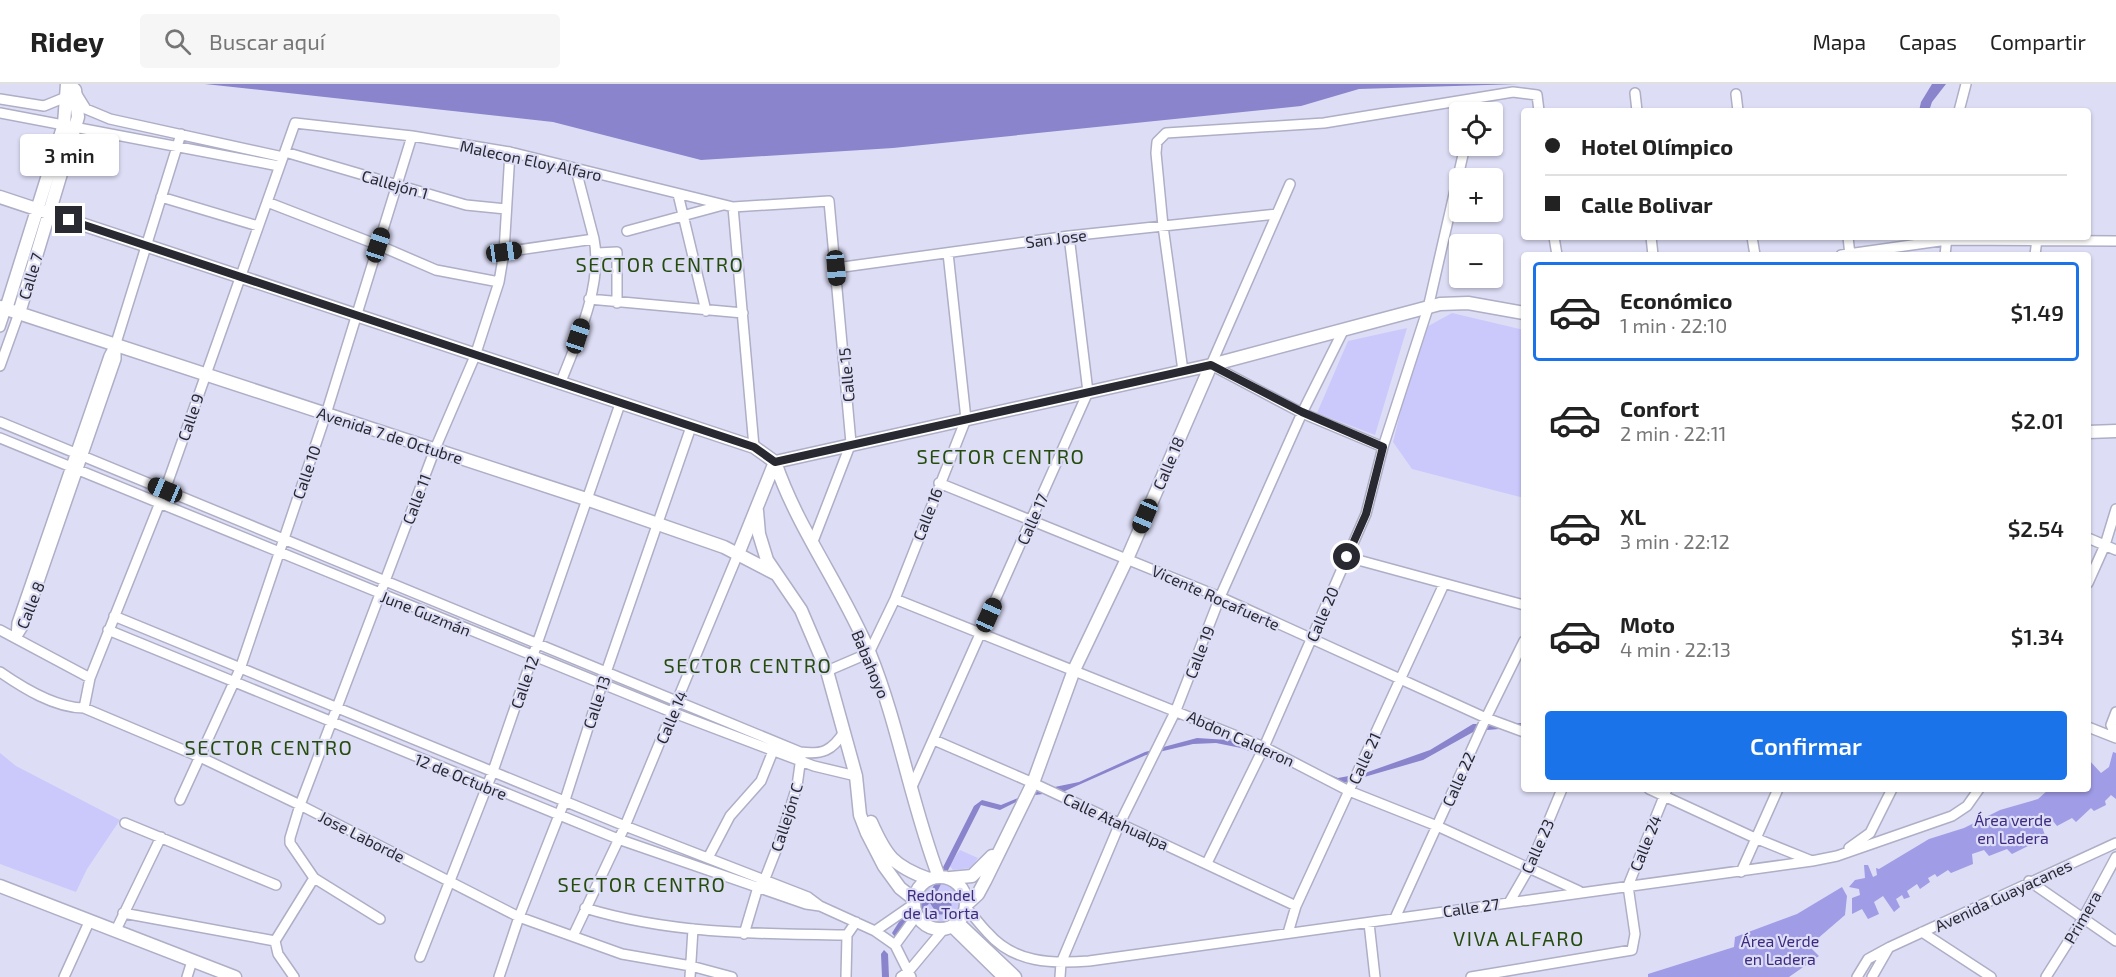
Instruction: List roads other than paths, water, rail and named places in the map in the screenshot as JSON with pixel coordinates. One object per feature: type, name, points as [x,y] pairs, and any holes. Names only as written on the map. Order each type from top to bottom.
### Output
[{"type":"main road","name":"Calle 7","points":[[3,308],[36,209],[78,107],[69,89]]},
{"type":"main road","name":"Calle 7","points":[[19,313],[49,213],[70,125]]},
{"type":"main road","points":[[0,198],[754,447],[775,462],[851,443],[1211,365],[1447,303],[1468,303],[1521,312]]},
{"type":"main road","name":"Avenida 7 de Octubre","points":[[3,308],[116,343],[586,499],[738,554],[776,574]]},
{"type":"main road","name":"Calle 18","points":[[966,908],[978,894],[1033,783],[1074,670],[1127,559],[1211,365]]},
{"type":"main road","points":[[2091,432],[2116,432]]},
{"type":"main road","name":"Calle 14","points":[[738,554],[775,462]]},
{"type":"main road","name":"Babahoyo","points":[[775,462],[787,495],[869,652],[890,709],[938,878]]},
{"type":"main road","name":"Avenida 7 de Octubre","points":[[757,511],[761,546],[776,574],[805,616],[827,671],[856,776],[860,815],[878,857],[915,906]]},
{"type":"main road","name":"Avenida 7 de Octubre","points":[[859,803],[891,859],[904,870],[938,878]]},
{"type":"main road","name":"Calle 18","points":[[938,878],[966,878],[979,871],[1004,841]]},
{"type":"main road","points":[[977,939],[951,927],[927,926],[915,906],[922,884],[938,878],[962,888],[970,927],[977,939],[1015,977]]},
{"type":"main road","points":[[0,886],[235,977]]},
{"type":"main road","points":[[951,927],[966,908]]},
{"type":"street","points":[[1960,108],[1966,84]]},
{"type":"street","points":[[0,99],[44,106],[69,89],[86,109],[102,117],[284,154]]},
{"type":"street","points":[[1457,102],[1513,92],[1537,95],[1539,108]]},
{"type":"street","points":[[1635,93],[1637,108]]},
{"type":"street","points":[[1736,93],[1738,108]]},
{"type":"street","points":[[1183,371],[1163,226],[1157,142],[1166,133],[1324,123],[1449,103]]},
{"type":"street","points":[[0,113],[100,130],[279,166]]},
{"type":"street","points":[[100,130],[102,117]]},
{"type":"street","name":"Malecon Eloy Alfaro","points":[[292,125],[301,122],[412,136],[510,152],[728,206]]},
{"type":"street","name":"Calle 9","points":[[84,708],[90,678],[165,490],[241,279],[292,125]]},
{"type":"street","name":"Calle 8","points":[[16,638],[24,626],[81,455],[109,356],[116,343],[181,134]]},
{"type":"street","name":"Calle 10","points":[[180,800],[240,669],[326,414],[412,136]]},
{"type":"street","name":"Calle 11","points":[[314,878],[290,841],[300,805],[379,595],[435,449],[476,356],[499,282],[504,252],[510,152]]},
{"type":"street","name":"Callejón 1","points":[[284,154],[466,205],[506,209]]},
{"type":"street","name":"Calle 20","points":[[1207,863],[1264,747],[1366,514],[1383,447],[1428,308],[1463,156]]},
{"type":"street","points":[[560,384],[589,299],[597,253],[576,170]]},
{"type":"street","name":"Calle 18","points":[[1211,365],[1290,184]]},
{"type":"street","points":[[678,194],[706,311]]},
{"type":"street","points":[[161,197],[258,226]]},
{"type":"street","name":"Calle 15","points":[[728,206],[828,201],[851,443],[812,544]]},
{"type":"street","points":[[267,202],[436,270],[499,282]]},
{"type":"street","points":[[627,231],[728,206],[743,313],[754,447]]},
{"type":"street","name":"San Jose","points":[[836,268],[1069,236],[1277,214]]},
{"type":"street","points":[[1069,236],[1088,392]]},
{"type":"street","points":[[504,252],[594,239]]},
{"type":"street","points":[[1865,252],[1935,240]]},
{"type":"street","points":[[2076,240],[2116,241]]},
{"type":"street","points":[[597,253],[617,252],[617,303]]},
{"type":"street","name":"Calle 16","points":[[869,652],[894,599],[966,418],[948,253]]},
{"type":"street","points":[[589,299],[743,313]]},
{"type":"street","name":"Calle 7","points":[[0,327],[3,308]]},
{"type":"street","name":"Calle 7","points":[[0,366],[19,313]]},
{"type":"street","name":"Calle 19","points":[[1060,977],[1061,963],[1120,823],[1176,710],[1220,597],[1302,412],[1344,329]]},
{"type":"street","points":[[1211,365],[1302,412],[1383,447]]},
{"type":"street","name":"Calle 17","points":[[911,789],[1088,392]]},
{"type":"street","name":"Calle 12","points":[[420,957],[493,771],[620,404]]},
{"type":"street","name":"June Guzmán","points":[[0,422],[800,752],[815,754],[830,750],[844,732]]},
{"type":"street","points":[[2116,424],[2116,432]]},
{"type":"street","name":"Calle 13","points":[[499,977],[519,917],[565,800],[606,672],[691,427]]},
{"type":"street","name":"June Guzmán","points":[[0,438],[279,550],[379,595],[674,713],[802,762],[856,776]]},
{"type":"street","name":"Vicente Rocafuerte","points":[[939,483],[1220,597],[1485,718],[1521,731]]},
{"type":"street","points":[[2091,576],[2105,545],[2116,510]]},
{"type":"street","points":[[2091,539],[2116,550]]},
{"type":"street","name":"Calle 14","points":[[573,936],[625,826],[674,713],[738,554]]},
{"type":"street","points":[[1347,557],[1521,604]]},
{"type":"street","name":"Calle 21","points":[[1288,933],[1296,906],[1444,584]]},
{"type":"street","name":"Abdon Calderon","points":[[894,599],[1264,747],[1349,791],[1437,826],[1580,892]]},
{"type":"street","name":"12 de Octubre","points":[[114,616],[337,709],[708,858],[761,884]]},
{"type":"street","points":[[0,630],[90,678]]},
{"type":"street","name":"12 de Octubre","points":[[108,630],[332,724],[618,839],[808,897],[820,906],[875,931],[895,945],[907,975]]},
{"type":"street","name":"Calle 22","points":[[1395,918],[1485,718],[1521,647]]},
{"type":"street","points":[[827,671],[869,652]]},
{"type":"street","name":"Jose Laborde","points":[[0,672],[17,683],[66,706],[84,708],[201,758],[300,805],[519,917],[622,954],[691,966],[732,977]]},
{"type":"street","points":[[2116,712],[2111,725],[2116,737]]},
{"type":"street","points":[[2091,728],[2116,737]]},
{"type":"street","name":"Calle Atahualpa","points":[[934,740],[1033,783],[1296,906]]},
{"type":"street","points":[[708,858],[730,816],[761,781],[773,751]]},
{"type":"street","name":"Callejón C","points":[[744,934],[761,884],[780,840],[802,762],[800,752]]},
{"type":"street","name":"Calle 23","points":[[1510,901],[1529,868],[1561,792]]},
{"type":"street","points":[[1741,872],[1777,792]]},
{"type":"street","points":[[1837,856],[1870,832],[1890,792]]},
{"type":"street","name":"Calle 27","points":[[966,908],[988,934],[1021,957],[1061,963],[1369,923],[1510,901],[1812,861],[1837,856],[1952,816],[1967,806],[1977,792]]},
{"type":"street","points":[[1666,793],[1755,838],[1812,861]]},
{"type":"street","name":"Calle 24","points":[[1471,977],[1632,950],[1635,934],[1628,886],[1666,793]]},
{"type":"street","points":[[125,823],[276,885]]},
{"type":"street","points":[[116,930],[160,837]]},
{"type":"street","name":"Avenida Guayacanes","points":[[1857,977],[1868,958],[2029,881],[2116,843]]},
{"type":"street","name":"Primera","points":[[2046,977],[2082,920],[2116,857]]},
{"type":"street","points":[[294,977],[278,954],[275,941],[314,878],[380,919]]},
{"type":"street","points":[[2029,881],[2082,920],[2116,941]]},
{"type":"street","points":[[875,931],[915,906]]},
{"type":"street","points":[[895,945],[915,906]]},
{"type":"street","points":[[585,908],[620,919],[693,929],[744,934],[847,935]]},
{"type":"street","points":[[123,912],[275,941]]},
{"type":"street","points":[[63,977],[90,920]]},
{"type":"street","points":[[846,977],[847,935],[856,922]]},
{"type":"street","points":[[1369,923],[1375,977]]},
{"type":"street","points":[[907,975],[951,927],[1002,977]]},
{"type":"street","points":[[690,977],[693,929]]},
{"type":"street","points":[[1922,932],[1990,977]]},
{"type":"street","points":[[1872,977],[1890,947]]},
{"type":"street","points":[[187,977],[192,961]]},
{"type":"district","name":"SECTOR CENTRO","points":[[660,264]]},
{"type":"district","name":"SECTOR CENTRO","points":[[1001,456]]},
{"type":"district","name":"SECTOR CENTRO","points":[[748,665]]},
{"type":"district","name":"SECTOR CENTRO","points":[[269,747]]},
{"type":"district","name":"SECTOR CENTRO","points":[[642,884]]},
{"type":"district","name":"VIVA ALFARO","points":[[1519,938]]},
{"type":"park label","name":"Área verde en Ladera","points":[[2013,828]]},
{"type":"park label","name":"Redondel de la Torta","points":[[941,903]]},
{"type":"park label","name":"Área Verde en Ladera","points":[[1780,949]]}]
